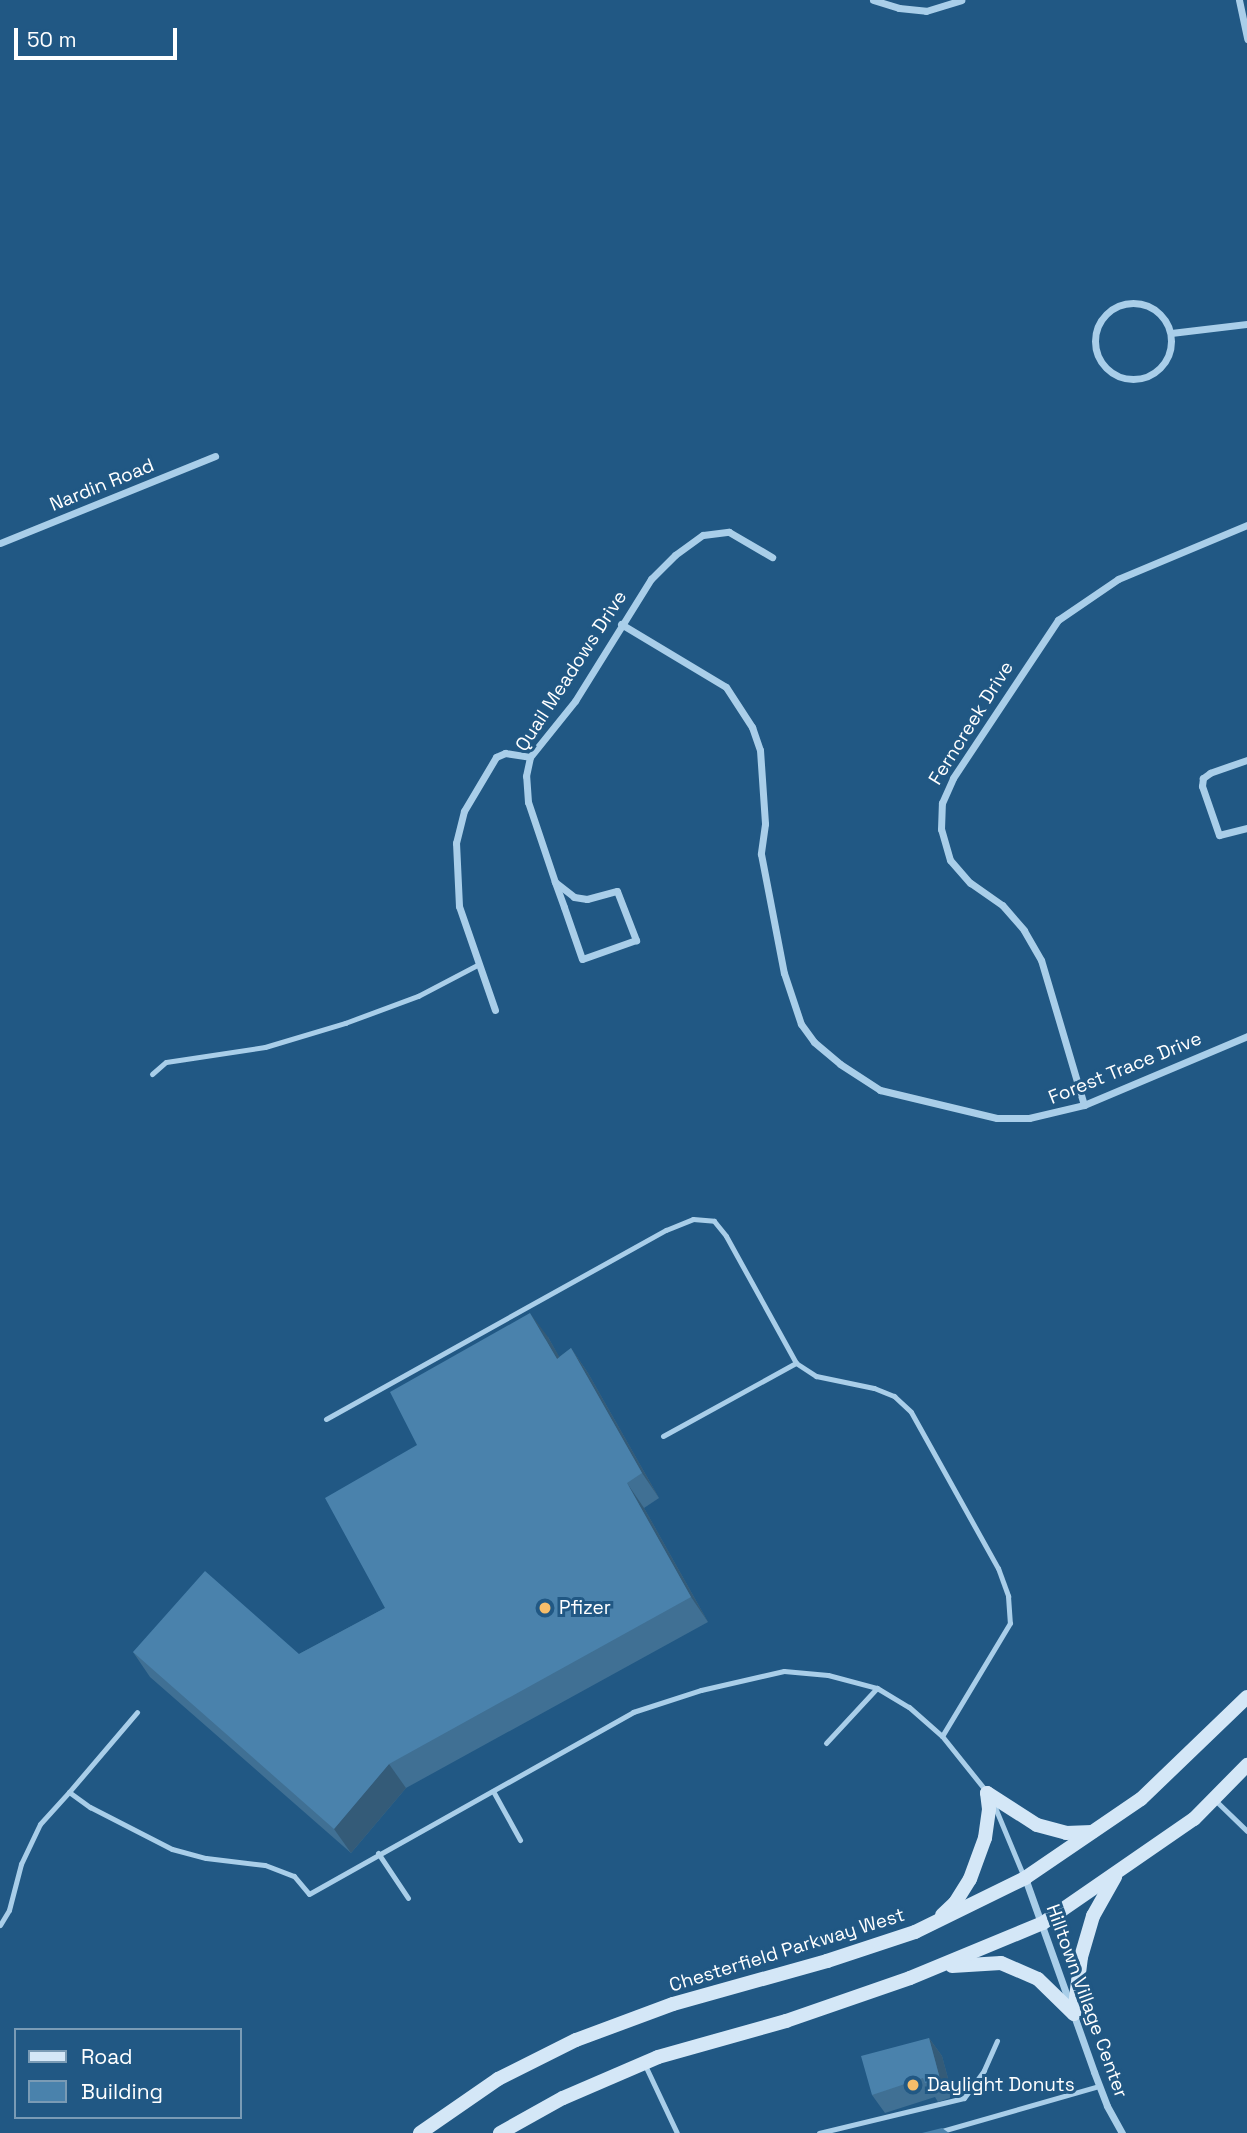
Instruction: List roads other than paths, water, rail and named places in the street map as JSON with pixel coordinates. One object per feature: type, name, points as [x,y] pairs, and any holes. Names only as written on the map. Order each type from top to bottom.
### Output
[{"type":"street","points":[[873,0],[899,8],[926,11],[961,0]]},
{"type":"street","points":[[1239,0],[1247,39]]},
{"type":"street","points":[[1127,303],[1140,303],[1157,311],[1171,333],[1169,355],[1161,367],[1144,378],[1131,380],[1114,375],[1104,366],[1095,348],[1098,324],[1106,313],[1127,303]]},
{"type":"street","points":[[1171,333],[1247,324]]},
{"type":"street","name":"Nardin Road","points":[[0,543],[215,456]]},
{"type":"street","name":"Ferncreek Drive","points":[[1084,1105],[1041,960],[1024,930],[1002,905],[970,883],[950,860],[941,829],[942,803],[953,778],[1058,620],[1118,579],[1247,525]]},
{"type":"street","name":"Quail Meadows Drive","points":[[555,882],[574,897],[587,899],[617,891],[636,940],[582,959],[555,882],[528,802],[526,776],[530,757],[575,701],[651,579],[703,535],[729,532],[772,557]]},
{"type":"street","name":"Forest Trace Drive","points":[[621,624],[726,687],[752,727],[760,750],[765,824],[761,854],[784,973],[793,1006],[814,1042],[840,1064],[880,1090],[997,1118],[1029,1118],[1084,1105],[1247,1035]]},
{"type":"street","points":[[495,1010],[459,906],[456,843],[464,811],[496,757],[505,753],[530,757]]},
{"type":"street","points":[[1247,760],[1210,773],[1203,778],[1202,786],[1219,835],[1247,828]]},
{"type":"street","name":"Chesterfield Parkway West","points":[[419,2133],[498,2079],[576,2040],[673,2004],[827,1961],[932,1924],[1025,1878],[1141,1799],[1247,1698]]},
{"type":"street","points":[[500,2133],[563,2098],[644,2063],[786,2021],[940,1966],[1043,1923],[1194,1819],[1247,1765]]},
{"type":"street","points":[[987,1793],[1037,1825],[1066,1833],[1094,1832]]},
{"type":"street","points":[[932,1924],[954,1903],[971,1879],[985,1838],[989,1809],[987,1793]]},
{"type":"street","points":[[1074,2014],[1081,1957],[1093,1916],[1117,1874]]},
{"type":"street","name":"Hilltown Village Center","points":[[1025,1878],[1099,2086],[1122,2133]]},
{"type":"street","points":[[940,1966],[1001,1963],[1038,1979],[1074,2014]]},
{"type":"lane","points":[[152,1074],[166,1062],[265,1046],[345,1023],[418,996],[479,964]]},
{"type":"lane","points":[[327,1419],[503,1319],[693,1219],[714,1220],[726,1236],[796,1363],[816,1376],[874,1388],[894,1396],[911,1412],[998,1568],[1008,1596],[1010,1623],[942,1736]]},
{"type":"lane","points":[[663,1436],[796,1363]]},
{"type":"lane","points":[[69,1792],[90,1807],[172,1849],[206,1858],[265,1866],[293,1876],[309,1894],[633,1712],[701,1690],[784,1671],[828,1675],[877,1688],[909,1707],[942,1736],[987,1793],[1025,1878]]},
{"type":"lane","points":[[826,1743],[877,1688]]},
{"type":"lane","points":[[0,1925],[9,1910],[21,1864],[40,1824],[137,1712]]},
{"type":"lane","points":[[493,1791],[520,1840]]},
{"type":"lane","points":[[1214,1799],[1247,1831]]},
{"type":"lane","points":[[378,1853],[408,1898]]},
{"type":"lane","points":[[819,2133],[964,2098],[984,2070],[997,2041]]},
{"type":"lane","points":[[644,2063],[677,2133]]},
{"type":"lane","points":[[935,2133],[1099,2086]]},
{"type":"place","name":"Pfizer","points":[[545,1608]]},
{"type":"place","name":"Daylight Donuts","points":[[913,2085]]}]
